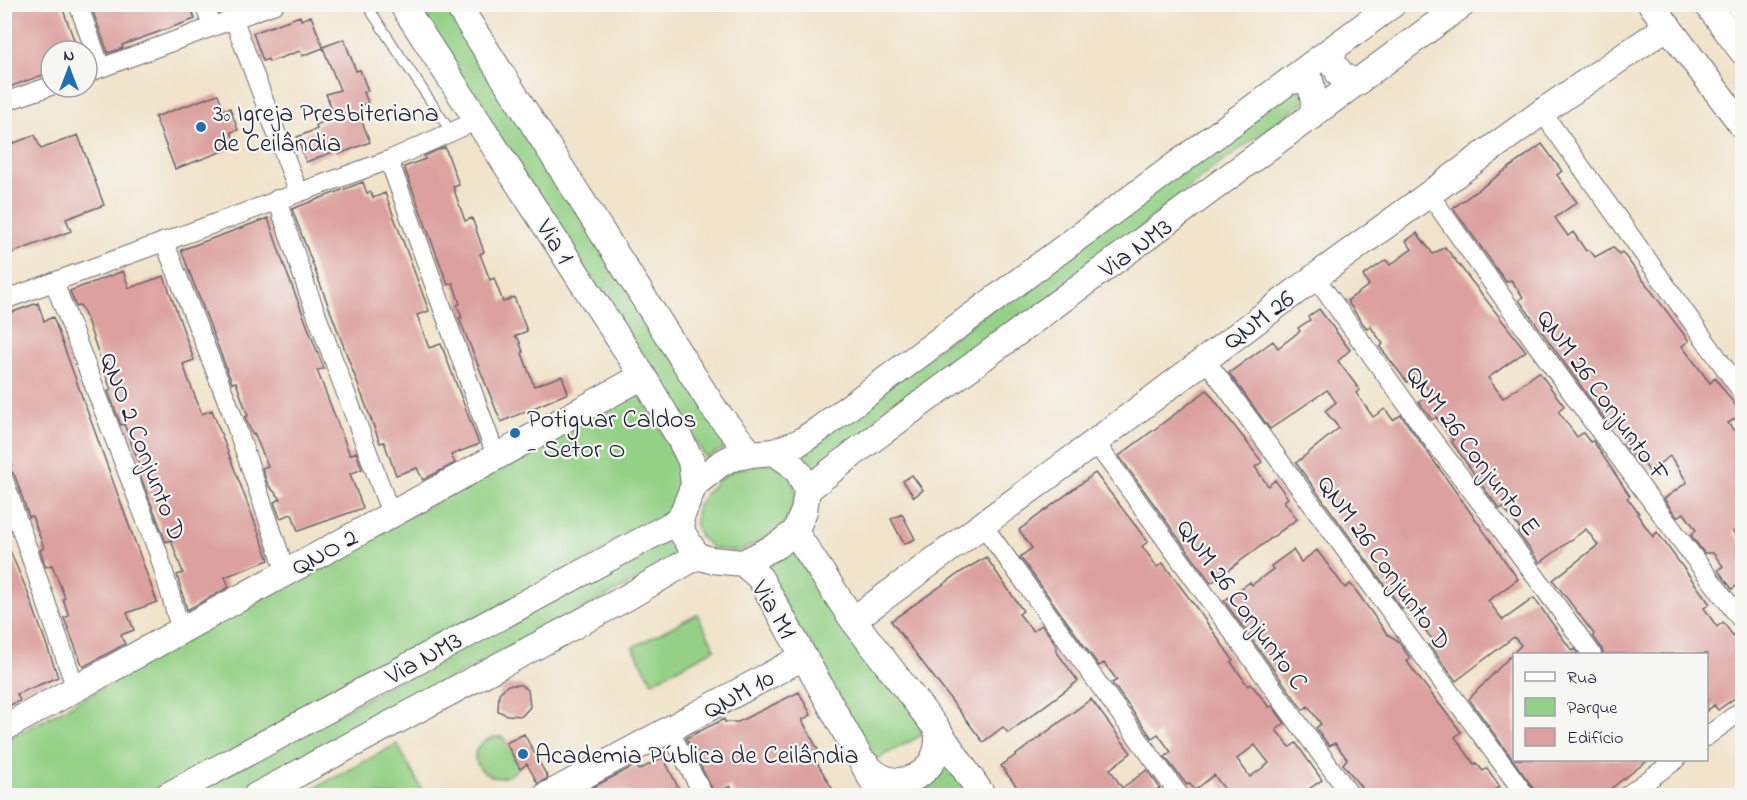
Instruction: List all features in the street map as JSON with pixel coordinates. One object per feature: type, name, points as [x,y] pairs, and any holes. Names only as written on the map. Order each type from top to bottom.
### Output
[{"type":"main road","name":"Via 1","points":[[402,4],[643,376],[691,461],[694,485]]},
{"type":"main road","name":"Via 1","points":[[457,4],[715,410],[763,453]]},
{"type":"main road","name":"Via NM3","points":[[763,453],[800,442],[818,430],[1393,4]]},
{"type":"main road","name":"Via NM3","points":[[807,490],[1463,4]]},
{"type":"main road","points":[[1651,4],[1743,125]]},
{"type":"main road","points":[[1707,4],[1743,51]]},
{"type":"main road","name":"QNM 26","points":[[854,620],[1315,277],[1542,112],[1668,26]]},
{"type":"main road","points":[[1335,47],[1331,63],[1339,74],[1357,83]]},
{"type":"main road","points":[[1290,81],[1300,80],[1311,83],[1314,104],[1312,117]]},
{"type":"main road","name":"QNO 2","points":[[4,728],[643,376]]},
{"type":"main road","points":[[763,453],[790,463],[799,473],[807,490],[804,511],[795,532],[776,546],[743,563],[711,560],[698,556],[683,534],[680,520],[694,485],[720,464],[740,456],[763,453]]},
{"type":"main road","name":"Via NM3","points":[[167,795],[680,520]]},
{"type":"main road","points":[[795,532],[854,620],[984,795]]},
{"type":"main road","name":"Via NM3","points":[[256,795],[626,598],[698,556]]},
{"type":"main road","name":"Via M1","points":[[743,563],[760,578],[881,795]]},
{"type":"main road","name":"QNM 10","points":[[547,795],[803,657]]},
{"type":"main road","points":[[864,762],[876,775],[884,779],[901,782],[912,779],[926,771],[936,756],[939,738],[937,729]]},
{"type":"street","points":[[78,4],[86,39]]},
{"type":"street","points":[[204,4],[212,27]]},
{"type":"street","points":[[99,69],[275,4]]},
{"type":"street","points":[[1735,4],[1743,15]]},
{"type":"street","points":[[234,20],[298,191]]},
{"type":"street","points":[[4,102],[39,90]]},
{"type":"street","points":[[1542,112],[1743,392]]},
{"type":"street","points":[[4,300],[298,191],[389,160],[478,120]]},
{"type":"street","points":[[389,160],[496,456]]},
{"type":"street","name":"QNM 26 Conjunto F","points":[[1430,195],[1639,487],[1743,621]]},
{"type":"street","points":[[276,199],[391,514]]},
{"type":"street","points":[[164,241],[231,411],[286,572]]},
{"type":"street","name":"QNM 26 Conjunto E","points":[[1315,277],[1428,434],[1591,653]]},
{"type":"street","name":"QNO 2 Conjunto D","points":[[54,282],[158,552],[181,631]]},
{"type":"street","name":"QNM 26 Conjunto D","points":[[1205,359],[1526,795]]},
{"type":"street","name":"QNM 26 Conjunto C","points":[[1095,442],[1351,795]]},
{"type":"street","points":[[4,480],[76,689]]},
{"type":"street","points":[[982,525],[1180,795]]},
{"type":"street","points":[[1708,735],[1743,710]]},
{"type":"street","points":[[669,730],[704,795]]},
{"type":"street","points":[[1626,795],[1668,762]]},
{"type":"lane","points":[[366,4],[451,132]]},
{"type":"green space","points":[[414,5],[445,5],[731,445],[706,458]]},
{"type":"green space","points":[[1300,90],[1303,102],[1301,104],[1207,173],[1096,264],[815,472],[799,451],[1286,92]]},
{"type":"green space","points":[[638,391],[685,473],[669,515],[150,795],[5,796],[5,741],[292,580]]},
{"type":"green space","points":[[773,463],[791,474],[798,504],[780,531],[738,552],[713,548],[701,538],[696,527],[697,508],[706,493],[720,479],[734,470]]},
{"type":"green space","points":[[672,533],[684,556],[458,674],[237,795],[186,796]]},
{"type":"green space","points":[[793,551],[920,721],[922,735],[875,760],[764,568]]},
{"type":"green space","points":[[697,614],[715,649],[652,682],[633,647]]},
{"type":"green space","points":[[495,737],[503,737],[519,766],[509,775],[499,778],[489,775],[476,761],[476,752],[482,743]]},
{"type":"green space","points":[[397,744],[425,795],[302,795]]},
{"type":"green space","points":[[950,762],[974,796],[895,796]]},
{"type":"building","points":[[4,4],[61,4],[74,39],[39,39],[39,76],[4,89]]},
{"type":"building","points":[[90,4],[190,4],[195,19],[122,45],[123,48],[108,53]]},
{"type":"building","points":[[300,16],[301,20],[311,16],[323,47],[344,39],[356,71],[360,70],[368,91],[364,92],[368,103],[360,105],[363,113],[359,114],[370,142],[339,154],[338,150],[306,162],[297,137],[317,129],[316,125],[335,117],[326,94],[340,90],[323,48],[302,56],[300,51],[269,62],[268,59],[263,61],[253,33]]},
{"type":"building","points":[[218,94],[224,110],[230,108],[238,130],[231,132],[237,146],[175,169],[155,117]]},
{"type":"building","points":[[35,135],[41,149],[78,135],[104,205],[66,219],[71,231],[4,256],[4,147]]},
{"type":"building","points":[[1542,144],[1562,171],[1557,175],[1577,202],[1555,218],[1568,236],[1573,232],[1586,251],[1589,249],[1595,257],[1613,247],[1619,254],[1622,252],[1689,341],[1682,346],[1710,383],[1715,378],[1742,414],[1728,423],[1743,442],[1743,516],[1736,521],[1740,527],[1733,532],[1743,544],[1743,582],[1732,589],[1718,570],[1723,566],[1713,553],[1704,553],[1691,535],[1696,530],[1684,513],[1677,517],[1664,499],[1687,482],[1670,456],[1649,471],[1641,459],[1638,462],[1624,445],[1628,440],[1616,424],[1611,427],[1606,421],[1519,300],[1523,297],[1511,280],[1506,282],[1453,208]]},
{"type":"building","points":[[445,147],[459,185],[453,187],[465,221],[472,218],[484,252],[480,254],[490,280],[494,278],[503,302],[514,297],[527,331],[515,336],[519,340],[534,386],[562,376],[568,393],[501,422],[459,318],[462,318],[457,305],[460,304],[453,283],[448,285],[404,167],[425,159],[424,156]]},
{"type":"building","points":[[363,182],[367,193],[371,192],[373,198],[385,193],[429,311],[417,315],[429,348],[441,344],[479,444],[451,455],[455,463],[423,480],[417,468],[396,475],[384,442],[380,443],[292,209]]},
{"type":"building","points":[[268,218],[324,369],[317,370],[350,455],[356,452],[362,469],[350,474],[363,508],[298,531],[292,514],[280,518],[274,502],[281,499],[268,485],[262,468],[268,466],[245,417],[248,416],[236,382],[232,383],[181,250]]},
{"type":"building","points":[[1417,233],[1433,254],[1445,247],[1526,351],[1488,378],[1503,398],[1539,372],[1564,406],[1558,411],[1577,437],[1583,433],[1590,442],[1593,441],[1630,496],[1627,498],[1653,537],[1657,532],[1710,604],[1704,608],[1717,627],[1723,622],[1743,649],[1743,692],[1718,710],[1714,705],[1708,710],[1708,653],[1603,653],[1594,634],[1553,580],[1598,545],[1586,529],[1540,563],[1518,533],[1521,530],[1503,507],[1500,509],[1486,491],[1436,417],[1432,420],[1419,402],[1431,393],[1417,375],[1407,382],[1380,347],[1383,344],[1370,326],[1367,329],[1347,301],[1369,285],[1363,276],[1386,260],[1390,265],[1412,249],[1406,241]]},
{"type":"building","points":[[123,271],[129,288],[164,276],[194,360],[183,364],[189,381],[202,414],[212,410],[269,560],[225,577],[229,587],[187,610],[177,575],[183,573],[171,540],[166,542],[140,475],[143,474],[124,424],[121,425],[108,391],[111,390],[86,317],[80,305],[76,307],[70,291]]},
{"type":"building","points":[[38,303],[44,321],[53,317],[157,602],[127,613],[134,630],[121,635],[125,644],[83,667],[64,618],[69,616],[63,599],[65,598],[52,565],[46,567],[40,550],[44,548],[9,466],[12,465],[4,445],[4,315]]},
{"type":"building","points":[[1319,309],[1350,350],[1338,361],[1360,390],[1356,393],[1373,417],[1385,409],[1393,420],[1401,415],[1518,579],[1488,601],[1503,620],[1534,598],[1572,651],[1575,649],[1577,653],[1513,653],[1521,645],[1514,637],[1456,681],[1429,645],[1433,640],[1406,607],[1402,609],[1296,463],[1339,428],[1325,411],[1336,402],[1327,390],[1270,429],[1229,373],[1273,341],[1278,348],[1300,331],[1298,328],[1310,320],[1308,317]]},
{"type":"building","points":[[1207,390],[1262,462],[1255,467],[1268,486],[1275,480],[1288,498],[1284,501],[1297,519],[1211,583],[1119,456]]},
{"type":"building","points":[[1095,473],[1148,542],[1142,546],[1157,567],[1163,563],[1233,660],[1231,662],[1248,686],[1251,684],[1285,723],[1276,730],[1290,747],[1296,743],[1322,780],[1300,795],[1229,795],[1214,775],[1195,790],[1189,783],[1187,785],[1165,757],[1171,752],[1158,734],[1152,738],[1112,683],[1117,680],[1104,663],[1099,666],[1020,557],[1032,548],[1019,530]],"holes":[[[1255,745],[1269,763],[1250,777],[1237,759]]]},
{"type":"building","points":[[912,475],[923,490],[914,497],[903,481]]},
{"type":"building","points":[[902,514],[915,539],[904,544],[891,519]]},
{"type":"building","points":[[4,537],[28,593],[58,677],[17,694],[20,701],[4,707]]},
{"type":"building","points":[[1293,550],[1301,562],[1317,550],[1345,588],[1350,584],[1354,588],[1387,634],[1397,640],[1410,658],[1407,661],[1413,670],[1461,732],[1455,737],[1474,764],[1476,763],[1483,771],[1487,768],[1500,787],[1494,790],[1499,795],[1367,795],[1343,764],[1347,759],[1335,743],[1329,746],[1316,728],[1321,724],[1308,706],[1303,710],[1224,601],[1250,582],[1252,585],[1273,569],[1271,566]]},
{"type":"building","points":[[986,557],[1023,611],[1019,614],[1033,631],[1042,625],[1056,644],[1056,651],[1078,681],[1008,733],[1003,727],[983,742],[891,621]]},
{"type":"building","points":[[1513,653],[1513,760],[1469,699]]},
{"type":"building","points":[[508,685],[521,685],[528,690],[530,707],[522,716],[507,715],[498,711],[499,693]]},
{"type":"building","points":[[799,692],[811,715],[802,720],[818,750],[812,754],[836,795],[736,795],[730,786],[715,794],[686,738],[724,719],[725,722],[738,722]]},
{"type":"building","points":[[1091,699],[1131,753],[1110,769],[1122,788],[1147,770],[1160,788],[1149,795],[1023,795],[1001,766]]},
{"type":"building","name":"Academia Pública de Ceilândia","points":[[524,734],[548,778],[538,784],[527,764],[520,769],[506,743]]},
{"type":"building","points":[[663,757],[682,795],[578,795],[636,765],[639,770]]},
{"type":"building","points":[[1514,761],[1647,761],[1602,795],[1538,795]]},
{"type":"place","name":"3º Igreja Presbiteriana de Ceilândia","points":[[201,127]]},
{"type":"place","name":"Potiguar Caldos - Setor O","points":[[515,433]]},
{"type":"place","name":"Academia Pública de Ceilândia","points":[[523,754]]}]
